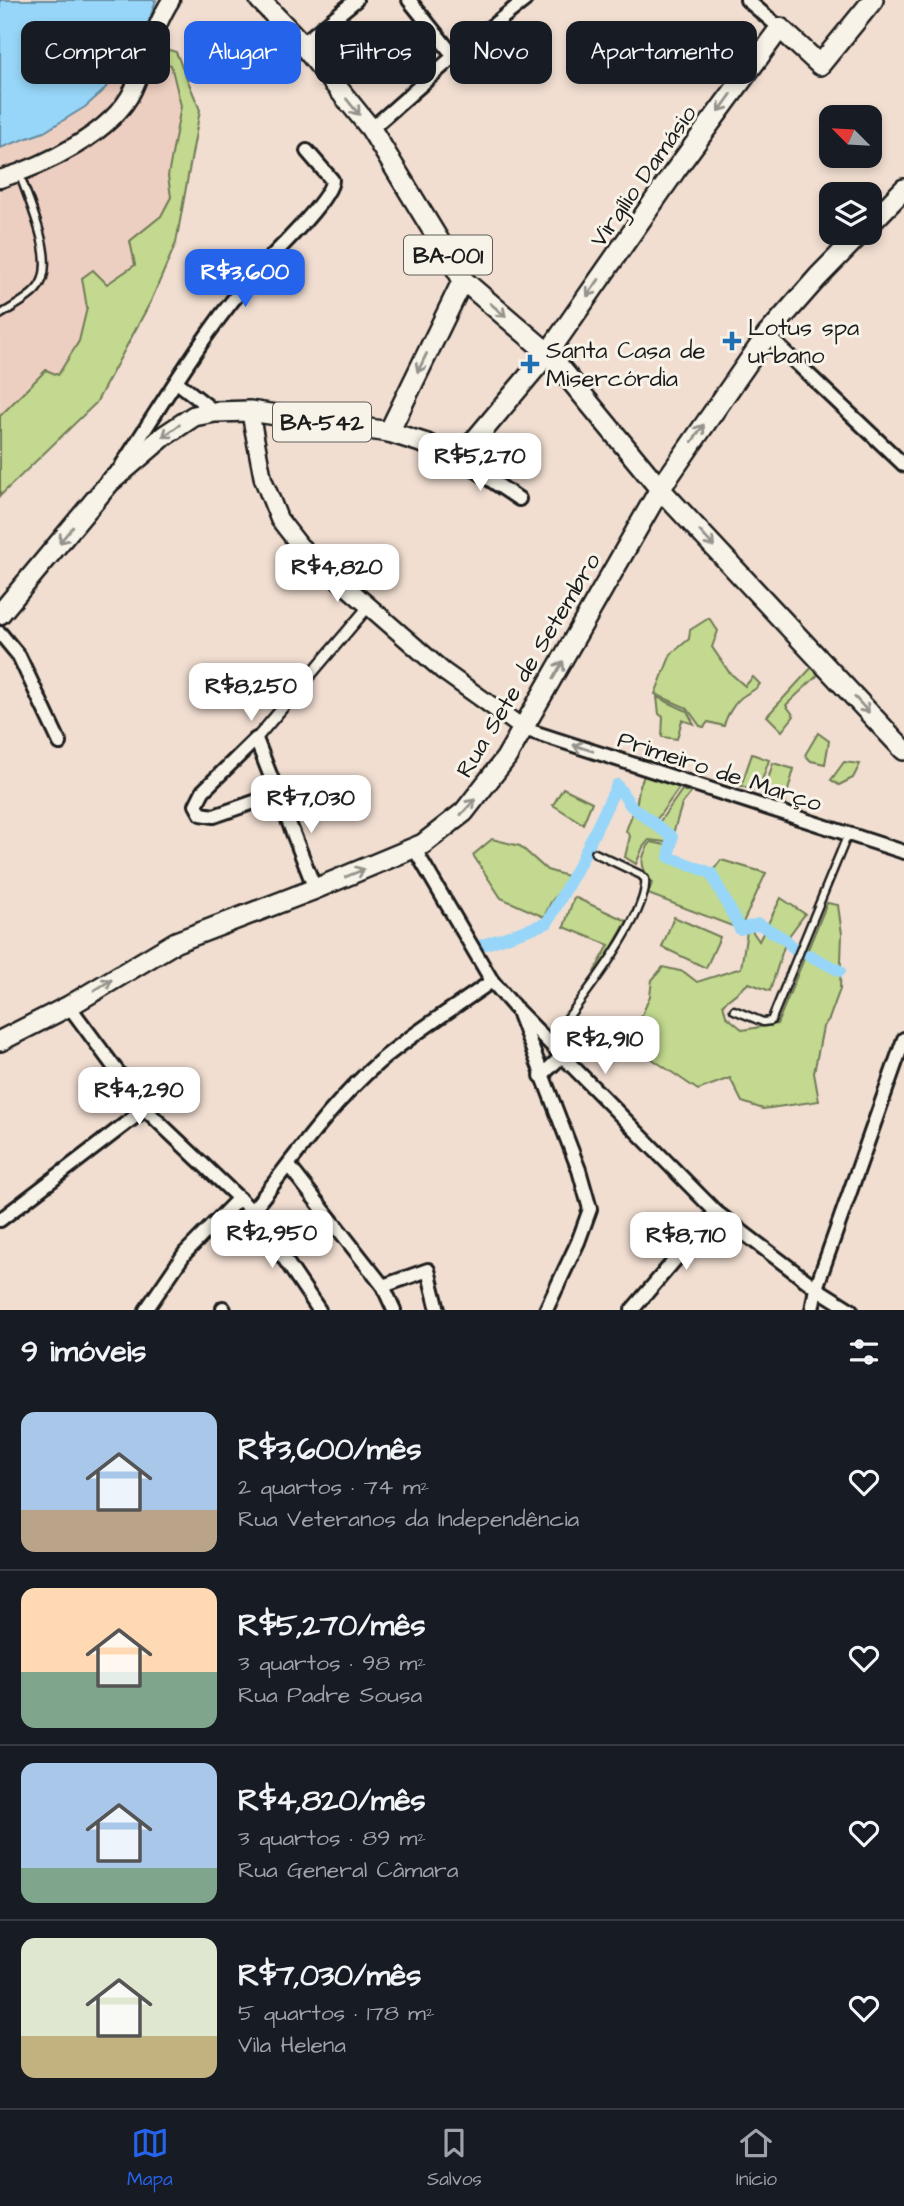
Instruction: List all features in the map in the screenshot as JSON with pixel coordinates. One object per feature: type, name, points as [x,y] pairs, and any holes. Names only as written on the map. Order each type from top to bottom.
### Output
[{"type":"main road","name":"BA-001","points":[[260,0],[302,44],[371,129],[463,280],[548,353],[660,489],[904,750]]},
{"type":"main road","points":[[780,28],[820,65],[873,0]]},
{"type":"main road","name":"Virgílio Damásio","points":[[459,459],[548,353],[675,171],[780,28]]},
{"type":"main road","points":[[882,212],[904,189]]},
{"type":"main road","name":"Rua Sete de Setembro","points":[[0,1041],[69,1006],[176,942],[414,848],[439,834],[464,812],[493,778],[524,729],[660,489],[767,335],[849,245]]},
{"type":"main road","name":"BA-542","points":[[0,614],[110,482],[194,416],[215,412],[250,411],[389,432],[463,280]]},
{"type":"main road","points":[[389,432],[427,444],[459,459]]},
{"type":"street","points":[[0,180],[74,145],[115,115],[133,91],[155,31],[171,0]]},
{"type":"street","points":[[302,44],[356,0]]},
{"type":"street","points":[[409,0],[450,51]]},
{"type":"street","points":[[498,21],[525,0]]},
{"type":"street","points":[[747,0],[780,28]]},
{"type":"street","points":[[371,129],[450,60]]},
{"type":"street","points":[[110,482],[233,297],[299,228],[331,188],[332,180],[307,151]]},
{"type":"street","points":[[767,335],[904,465]]},
{"type":"street","points":[[177,382],[215,412]]},
{"type":"street","points":[[250,411],[263,479],[279,519],[300,546],[443,671],[524,729]]},
{"type":"street","points":[[459,459],[519,499]]},
{"type":"street","points":[[277,794],[214,816],[205,816],[196,808],[196,802],[203,792],[256,739],[368,607]]},
{"type":"street","points":[[0,633],[19,656],[60,743]]},
{"type":"street","name":"Primeiro de Março","points":[[524,729],[904,852]]},
{"type":"street","points":[[256,739],[315,889]]},
{"type":"street","points":[[414,848],[492,981],[517,1010],[716,1212],[816,1288],[851,1310]]},
{"type":"street","points":[[253,1211],[336,1105],[380,1061],[492,981]]},
{"type":"street","points":[[69,1006],[145,1109],[253,1211],[318,1310]]},
{"type":"street","points":[[517,1010],[579,1170],[590,1209],[578,1242],[546,1310]]},
{"type":"street","points":[[812,1310],[816,1288],[904,1039]]},
{"type":"street","points":[[541,1076],[562,1056]]},
{"type":"street","points":[[0,1220],[145,1109]]},
{"type":"street","points":[[289,1166],[383,1286],[394,1310]]},
{"type":"street","points":[[146,1310],[185,1253],[239,1198]]},
{"type":"street","points":[[632,1310],[716,1212]]},
{"type":"street","points":[[383,1286],[428,1270],[438,1310]]},
{"type":"lane","points":[[0,315],[36,290],[45,274],[44,250],[19,173]]},
{"type":"lane","points":[[734,1010],[763,1021],[771,1021],[848,834]]},
{"type":"lane","points":[[549,1042],[599,976],[620,943],[645,889],[645,878],[641,875],[595,853]]},
{"type":"shaded area","points":[[171,65],[181,106],[168,176],[171,197],[161,216],[130,241],[135,265],[107,284],[82,278],[87,308],[79,341],[58,376],[46,370],[0,416],[0,148],[44,132],[106,84],[170,84]]},
{"type":"green space","points":[[170,50],[176,52],[184,71],[184,84],[189,84],[200,110],[176,243],[151,301],[96,403],[0,496],[0,416],[46,370],[58,375],[79,341],[87,308],[82,278],[93,270],[107,284],[135,265],[130,241],[161,216],[171,197],[168,176],[181,106]]},
{"type":"green space","points":[[709,618],[718,631],[712,647],[729,672],[745,686],[753,677],[760,684],[738,701],[724,726],[708,722],[704,727],[700,726],[687,708],[655,694],[671,654],[689,639],[690,630]]},
{"type":"green space","points":[[813,666],[820,673],[786,705],[794,716],[782,731],[767,716]]},
{"type":"green space","points":[[657,697],[687,711],[694,724],[682,720],[677,739],[662,737],[663,717],[659,714]]},
{"type":"green space","points":[[818,733],[829,741],[825,764],[811,761],[805,755]]},
{"type":"green space","points":[[752,754],[769,760],[758,792],[741,786]]},
{"type":"green space","points":[[844,762],[860,764],[853,778],[839,785],[831,780]]},
{"type":"green space","points":[[773,763],[794,769],[783,809],[762,800]]},
{"type":"green space","points":[[646,770],[677,781],[679,788],[657,819],[636,807]]},
{"type":"green space","points":[[563,788],[592,802],[583,824],[553,805]]},
{"type":"green space","points":[[682,790],[691,793],[682,804],[672,837],[661,831],[658,824]]},
{"type":"green space","points":[[634,809],[653,822],[663,835],[674,843],[649,840],[636,864],[625,857],[630,836],[626,831]]},
{"type":"green space","points":[[492,839],[520,846],[547,870],[571,877],[551,902],[544,917],[501,898],[473,855]]},
{"type":"green space","points":[[651,842],[675,847],[670,857],[681,864],[711,873],[721,860],[766,873],[740,929],[648,894],[652,883],[642,862]]},
{"type":"green space","points":[[574,897],[627,921],[597,974],[594,972],[609,945],[564,927]]},
{"type":"green space","points":[[781,898],[805,914],[786,940],[770,991],[749,983],[723,1004],[726,1016],[743,1030],[777,1024],[827,903],[838,905],[842,934],[840,989],[829,1019],[823,1027],[814,1073],[819,1101],[763,1109],[742,1102],[730,1078],[698,1090],[630,1044],[650,996],[652,980],[663,967],[684,972],[697,982],[741,968],[748,925],[759,941]]},
{"type":"green space","points":[[674,917],[720,937],[706,968],[662,947]]},
{"type":"water","points":[[0,0],[156,0],[149,21],[21,21],[21,84],[108,84],[85,107],[44,132],[0,148]]},
{"type":"waterway","points":[[617,785],[631,806],[672,837],[669,857],[711,873],[740,929],[759,924],[786,940],[796,951]]},
{"type":"waterway","points":[[477,947],[547,923],[580,863],[617,785]]},
{"type":"waterway","points":[[809,955],[840,971]]},
{"type":"place","name":"Lotus spa urbano","points":[[732,341]]},
{"type":"place","name":"Santa Casa de Misercórdia","points":[[530,364]]}]
